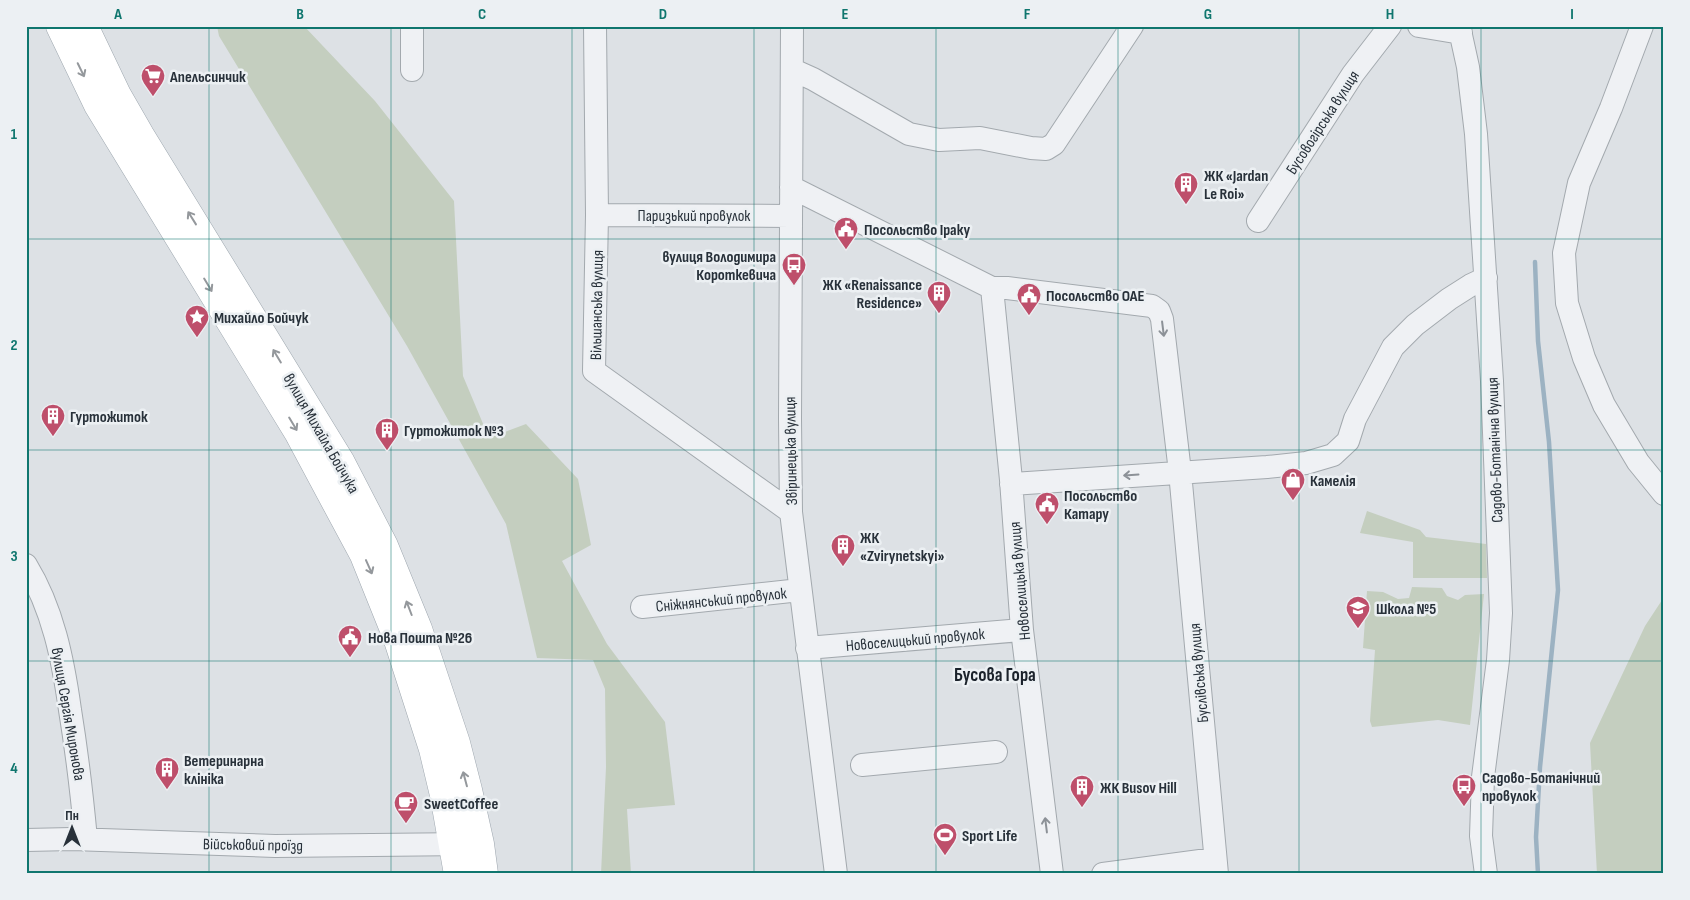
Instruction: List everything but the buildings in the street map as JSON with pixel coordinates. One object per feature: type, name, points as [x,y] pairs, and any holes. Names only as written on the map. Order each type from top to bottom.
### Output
[{"type":"main road","name":"вулиця Михайла Бойчука","points":[[60,26],[98,105],[298,432],[364,556],[397,637],[433,749],[467,844],[484,874]]},
{"type":"main road","name":"вулиця Михайла Бойчука","points":[[84,26],[117,95],[140,135],[340,461],[384,546],[418,629],[456,743],[468,790],[467,844],[458,874]]},
{"type":"street","points":[[412,26],[412,70]]},
{"type":"street","name":"Вільшанська вулиця","points":[[595,26],[597,215],[594,371],[791,512]]},
{"type":"street","name":"Звіринецька вулиця","points":[[792,26],[793,70],[790,187],[791,512],[836,874]]},
{"type":"street","points":[[793,70],[813,79],[909,134],[939,140],[980,138],[1046,149],[1054,144],[1132,26]]},
{"type":"street","name":"Бусовогірська вулиця","points":[[1258,221],[1353,74],[1390,26]]},
{"type":"street","points":[[1419,26],[1460,30]]},
{"type":"street","points":[[1642,26],[1611,108],[1579,184],[1564,253],[1567,303],[1584,358],[1604,405],[1638,462],[1664,494]]},
{"type":"street","name":"Садово-Ботанічна вулиця","points":[[1460,30],[1468,67],[1476,134],[1492,381],[1501,613],[1498,660],[1483,777],[1480,836],[1486,874]]},
{"type":"street","points":[[790,187],[992,288],[1008,288],[1156,308],[1162,319],[1180,472]]},
{"type":"street","name":"Паризький провулок","points":[[597,215],[790,216]]},
{"type":"street","points":[[1011,484],[1267,467],[1306,463],[1333,455],[1348,441],[1355,419],[1393,347],[1415,325],[1448,299],[1486,278]]},
{"type":"street","name":"Новоселицька вулиця","points":[[992,288],[1011,484],[1022,630],[1052,874]]},
{"type":"street","name":"Буслівська вулиця","points":[[1180,472],[1216,867]]},
{"type":"street","name":"вулиця Сергія Миронова","points":[[26,565],[44,599],[63,661],[80,772],[86,840]]},
{"type":"street","name":"Сніжнянський провулок","points":[[642,607],[800,590]]},
{"type":"street","name":"Новоселицький провулок","points":[[807,648],[1022,630]]},
{"type":"street","points":[[862,764],[996,752]]},
{"type":"street","name":"Військовий проїзд","points":[[26,840],[275,846],[467,844]]},
{"type":"street","points":[[1103,874],[1216,867]]},
{"type":"green space","points":[[217,26],[304,26],[375,101],[454,201],[463,376],[489,438],[526,424],[578,479],[591,545],[562,561],[607,644],[665,722],[675,805],[627,809],[631,874],[601,874],[606,767],[605,689],[593,660],[537,658],[506,524],[407,346],[219,36]]},
{"type":"green space","points":[[1367,511],[1420,530],[1426,537],[1486,544],[1487,578],[1413,578],[1413,542],[1360,533]]},
{"type":"green space","points":[[1412,587],[1442,588],[1447,596],[1458,600],[1465,595],[1484,594],[1470,725],[1438,720],[1372,727],[1370,721],[1375,650],[1363,648],[1367,591],[1383,592],[1398,599],[1409,598]]},
{"type":"green space","points":[[1664,597],[1664,874],[1597,874],[1590,743],[1645,626]]},
{"type":"waterway","points":[[1535,262],[1538,341],[1549,442],[1558,590],[1540,767],[1536,837],[1538,874]]},
{"type":"place","name":"Апельсинчик","points":[[153,97]]},
{"type":"place","name":"ЖК «Jardan Le Roi»","points":[[1186,205]]},
{"type":"place","name":"Посольство Іраку","points":[[846,250]]},
{"type":"place","name":"вулиця Володимира Короткевича","points":[[794,286]]},
{"type":"place","name":"ЖК «Renaissance Residence»","points":[[939,314]]},
{"type":"place","name":"Посольство ОАЕ","points":[[1029,316]]},
{"type":"place","name":"Михайло Бойчук","points":[[197,338]]},
{"type":"place","name":"Гуртожиток","points":[[53,437]]},
{"type":"place","name":"Гуртожиток №3","points":[[387,451]]},
{"type":"place","name":"Камелія","points":[[1293,501]]},
{"type":"place","name":"Посольство Катару","points":[[1047,525]]},
{"type":"place","name":"ЖК «Zvirynetskyi»","points":[[843,567]]},
{"type":"place","name":"Школа №5","points":[[1358,629]]},
{"type":"place","name":"Нова Пошта №26","points":[[350,658]]},
{"type":"place","name":"Ветеринарна клініка","points":[[167,790]]},
{"type":"place","name":"Садово-Ботанічний провулок","points":[[1464,807]]},
{"type":"place","name":"ЖК Busov Hill","points":[[1082,808]]},
{"type":"place","name":"SweetCoffee","points":[[406,824]]},
{"type":"place","name":"Sport Life","points":[[945,856]]},
{"type":"district","name":"Бусова Гора","points":[[995,674]]}]
